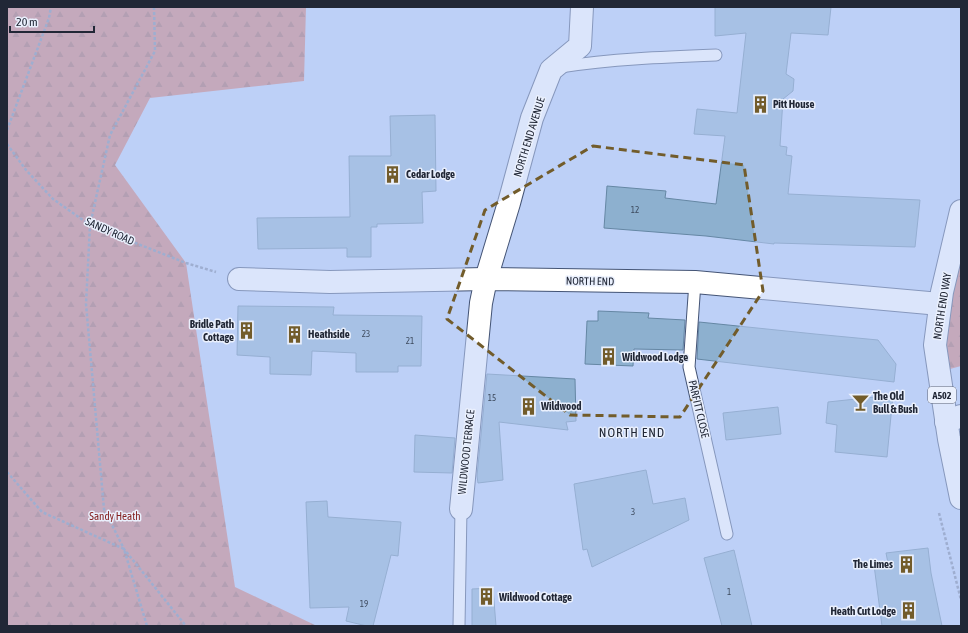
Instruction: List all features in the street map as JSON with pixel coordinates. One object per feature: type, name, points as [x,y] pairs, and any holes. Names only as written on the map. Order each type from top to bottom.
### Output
[{"type":"street","name":"NORTH END AVENUE","points":[[486,279],[510,203],[532,118],[551,70],[580,46],[582,7]]},
{"type":"street","name":"NORTH END WAY","points":[[961,210],[940,304],[935,345],[954,419],[961,498]]},
{"type":"street","name":"NORTH END","points":[[239,279],[330,282],[486,279],[695,282],[940,304]]},
{"type":"street","name":"WILDWOOD TERRACE","points":[[461,509],[481,303],[486,279]]},
{"type":"lane","points":[[554,68],[599,61],[716,55]]},
{"type":"lane","name":"PARFITT CLOSE","points":[[695,282],[689,367],[727,534]]},
{"type":"lane","name":"WILDWOOD TERRACE","points":[[459,626],[461,509]]},
{"type":"path","points":[[7,130],[49,18],[51,7]]},
{"type":"path","points":[[146,626],[124,550],[104,509],[86,304],[90,225],[110,135],[155,52],[154,7]]},
{"type":"path","name":"SANDY ROAD","points":[[7,144],[26,170],[53,199],[90,225],[186,263],[239,279]]},
{"type":"path","points":[[7,472],[42,512],[124,550],[186,626]]},
{"type":"path","points":[[939,512],[961,600]]},
{"type":"highlighted area","points":[[593,146],[744,165],[763,291],[680,417],[570,415],[447,319],[485,210]]},
{"type":"green space","name":"Sandy Heath","points":[[7,7],[306,7],[304,81],[150,98],[115,165],[186,263],[235,587],[317,626],[7,626]]},
{"type":"green space","points":[[961,211],[961,366],[939,372]]},
{"type":"building","points":[[715,7],[831,7],[828,35],[791,33],[786,74],[794,79],[793,91],[783,99],[780,146],[787,147],[786,155],[792,156],[788,194],[920,200],[915,247],[774,244],[706,236],[604,228],[607,186],[666,191],[665,198],[716,204],[725,136],[694,134],[697,109],[737,113],[746,33],[715,36]]},
{"type":"building","name":"Cedar Lodge","points":[[435,115],[436,191],[422,192],[423,223],[377,224],[377,227],[371,227],[371,257],[347,257],[347,248],[258,249],[257,218],[350,217],[349,156],[391,156],[390,116]]},
{"type":"building","points":[[238,306],[334,307],[333,315],[422,316],[421,366],[398,366],[398,372],[356,372],[356,353],[312,351],[311,375],[270,374],[270,357],[237,355]]},
{"type":"building","name":"Wildwood Lodge","points":[[598,311],[649,313],[648,318],[685,320],[683,350],[634,349],[633,366],[585,364],[587,321],[598,321]]},
{"type":"building","points":[[699,322],[878,340],[896,364],[894,382],[697,359]]},
{"type":"building","points":[[487,374],[575,379],[576,421],[566,422],[568,430],[499,422],[503,480],[478,483],[477,476]]},
{"type":"building","points":[[893,395],[887,457],[835,452],[837,425],[826,423],[828,402]]},
{"type":"building","points":[[778,407],[781,434],[726,440],[723,413]]},
{"type":"building","points":[[415,435],[455,438],[452,473],[414,472]]},
{"type":"building","points":[[646,470],[653,504],[685,498],[689,520],[592,567],[587,549],[583,550],[574,484]]},
{"type":"building","points":[[327,501],[328,517],[401,522],[398,556],[391,555],[373,626],[346,621],[349,607],[310,608],[306,502]]},
{"type":"building","name":"Heath Cut Lodge","points":[[928,548],[931,573],[942,626],[882,626],[874,565],[888,563],[886,553]]},
{"type":"building","points":[[734,550],[752,626],[722,626],[704,558]]},
{"type":"building","points":[[493,588],[496,626],[472,626],[472,589]]},
{"type":"place","name":"Pitt House","points":[[760,104]]},
{"type":"place","name":"Cedar Lodge","points":[[393,174]]},
{"type":"place","name":"Bridle Path Cottage","points":[[247,330]]},
{"type":"place","name":"Heathside","points":[[295,334]]},
{"type":"place","name":"Wildwood Lodge","points":[[609,357]]},
{"type":"place","name":"The Old Bull & Bush","points":[[860,402]]},
{"type":"place","name":"Wildwood","points":[[528,406]]},
{"type":"place","name":"The Limes","points":[[906,564]]},
{"type":"place","name":"Wildwood Cottage","points":[[486,597]]},
{"type":"place","name":"Heath Cut Lodge","points":[[909,611]]},
{"type":"district","name":"NORTH END","points":[[632,432]]}]
